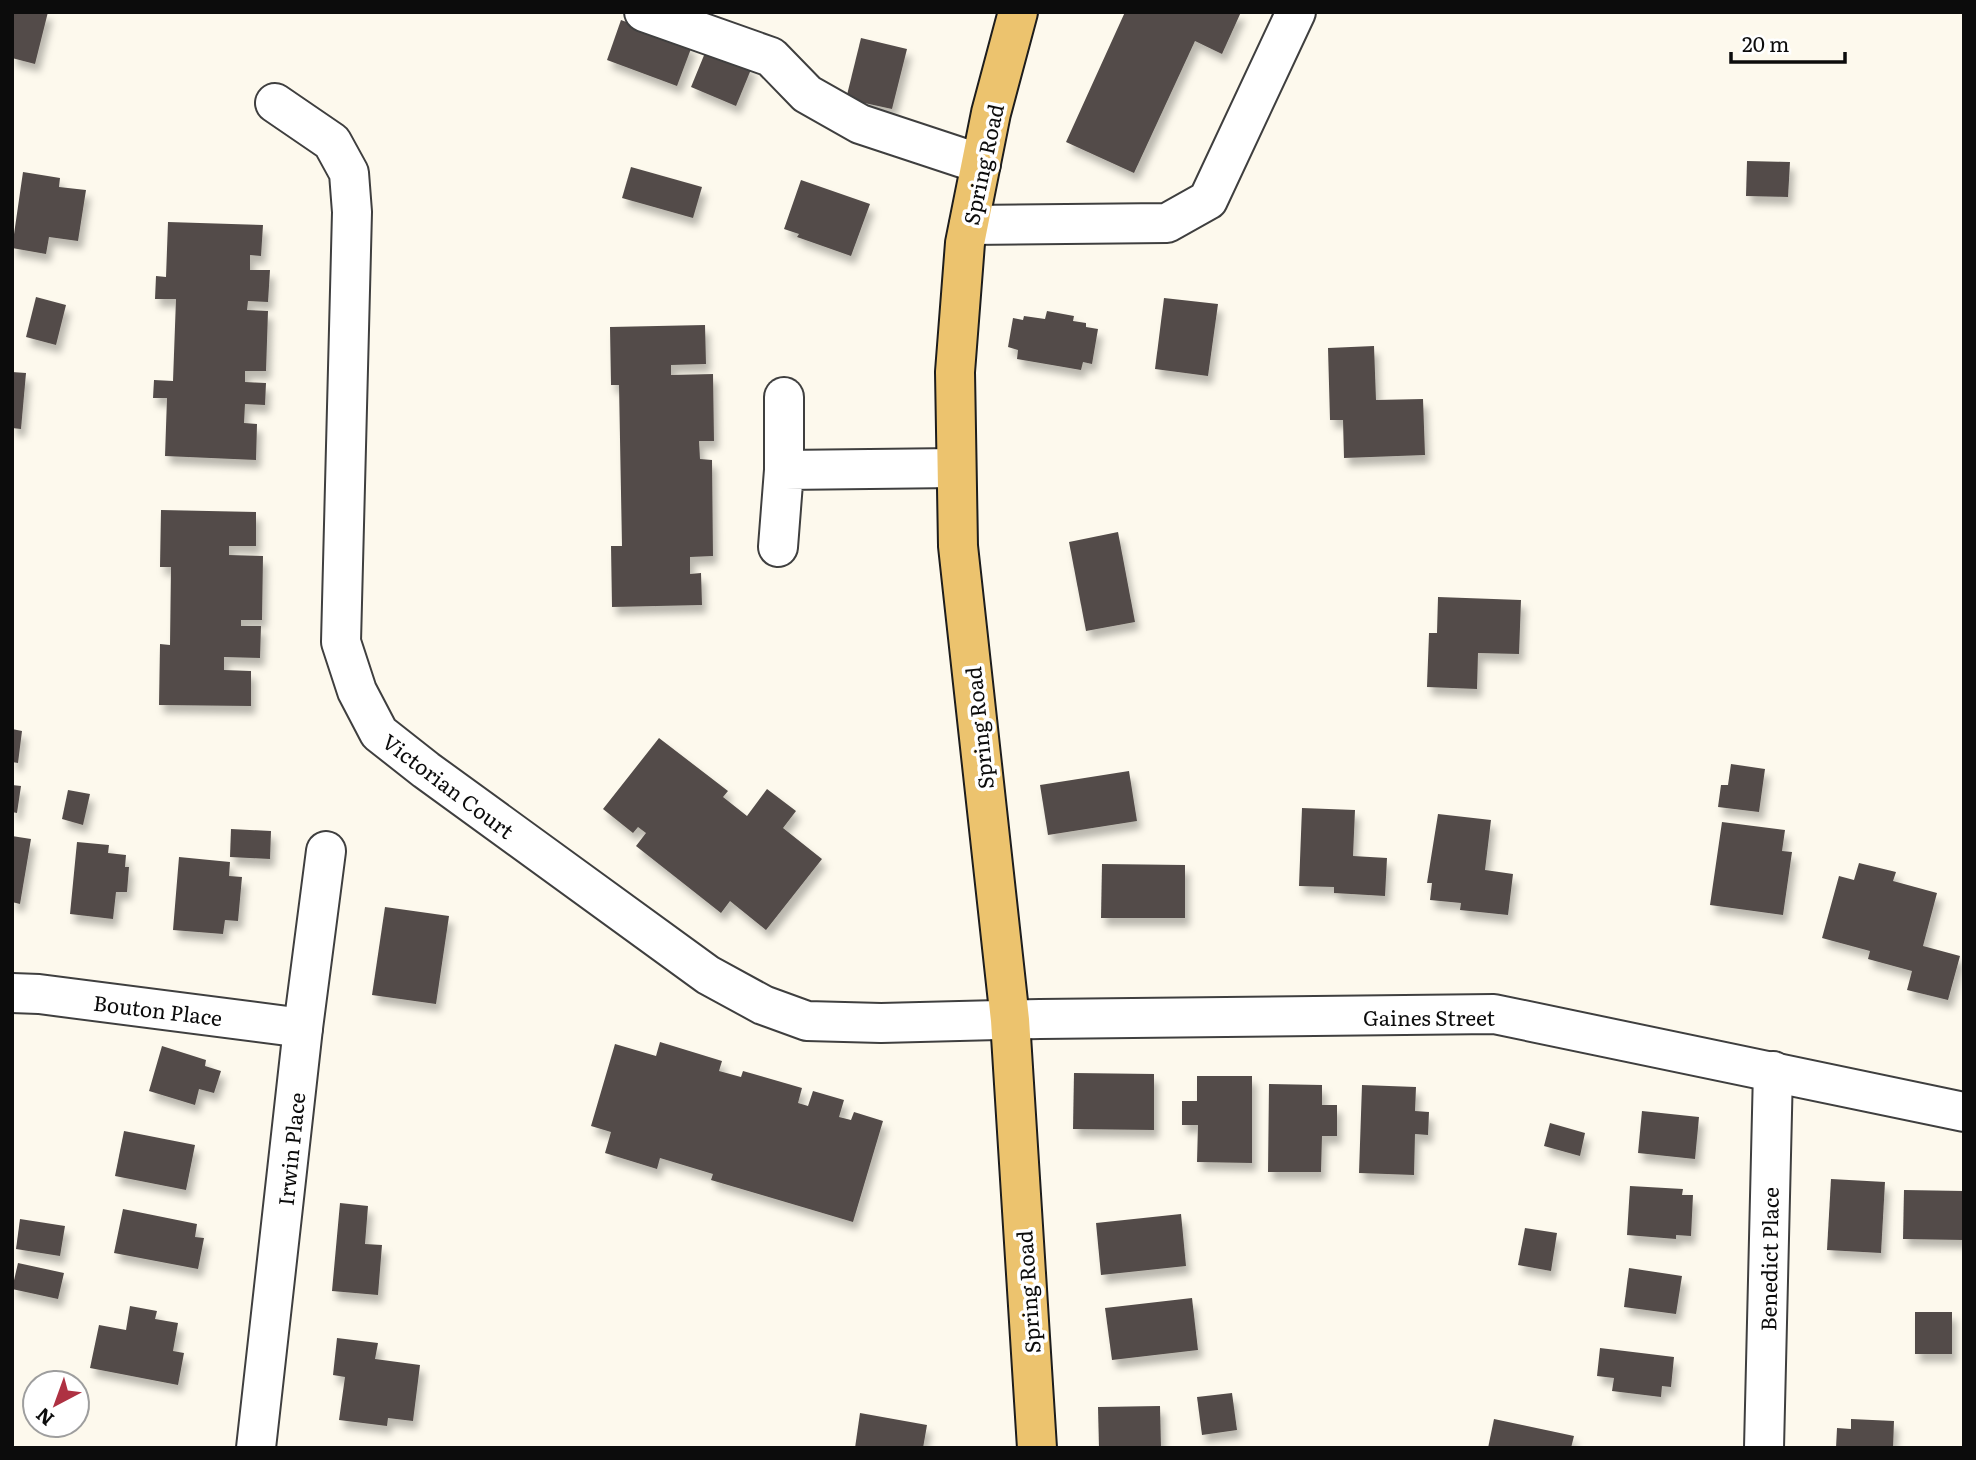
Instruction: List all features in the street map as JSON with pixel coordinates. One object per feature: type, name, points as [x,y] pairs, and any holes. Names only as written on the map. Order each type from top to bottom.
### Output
[{"type":"main road","name":"Spring Road","points":[[1018,12],[991,113],[965,243],[955,372],[956,468],[958,546],[1010,1020],[1037,1448]]},
{"type":"street","points":[[644,12],[771,57],[807,94],[860,124],[981,164]]},
{"type":"street","points":[[969,225],[1167,223],[1208,200],[1296,12]]},
{"type":"street","name":"Victorian Court","points":[[275,103],[332,142],[349,173],[352,212],[341,642],[357,691],[379,733],[425,770],[708,975],[763,1005],[807,1021],[881,1023],[1010,1020]]},
{"type":"street","points":[[778,547],[784,470],[784,397]]},
{"type":"street","points":[[784,470],[956,468]]},
{"type":"street","name":"Irwin Place","points":[[256,1448],[303,1028],[326,851]]},
{"type":"street","name":"Bouton Place","points":[[12,993],[39,994],[303,1028]]},
{"type":"street","name":"Gaines Street","points":[[1010,1020],[1494,1014],[1964,1112]]},
{"type":"street","name":"Benedict Place","points":[[1764,1448],[1773,1071]]},
{"type":"building","points":[[12,12],[48,12],[35,64],[12,58]]},
{"type":"building","points":[[1125,12],[1241,12],[1222,54],[1195,41],[1134,173],[1066,142]]},
{"type":"building","points":[[621,20],[692,46],[677,86],[607,60]]},
{"type":"building","points":[[861,38],[907,49],[892,109],[846,99]]},
{"type":"building","points":[[707,48],[752,67],[736,106],[691,87]]},
{"type":"building","points":[[1747,161],[1790,162],[1788,197],[1746,196]]},
{"type":"building","points":[[631,167],[702,187],[693,218],[622,198]]},
{"type":"building","points":[[23,172],[60,178],[59,187],[86,190],[78,241],[49,237],[46,254],[12,248]]},
{"type":"building","points":[[801,180],[870,204],[851,256],[797,237],[799,234],[784,229]]},
{"type":"building","points":[[168,222],[263,225],[261,256],[250,255],[250,270],[270,270],[268,302],[248,301],[247,310],[268,311],[266,371],[245,371],[245,382],[266,383],[265,405],[245,404],[244,423],[257,424],[256,460],[165,456],[167,398],[153,398],[154,380],[173,381],[176,299],[155,299],[156,276],[166,277]]},
{"type":"building","points":[[36,297],[66,305],[56,345],[26,337]]},
{"type":"building","points":[[1164,298],[1218,304],[1208,376],[1155,369]]},
{"type":"building","points":[[1047,311],[1074,316],[1073,321],[1098,329],[1092,364],[1083,362],[1081,370],[1017,359],[1018,350],[1008,347],[1013,318],[1023,320],[1024,316],[1045,319]]},
{"type":"building","points":[[705,325],[706,364],[671,365],[671,375],[713,374],[714,441],[699,441],[700,459],[712,460],[713,556],[690,557],[690,574],[701,573],[702,605],[612,607],[611,546],[622,546],[619,385],[611,385],[610,327]]},
{"type":"building","points":[[1374,346],[1376,400],[1423,399],[1425,455],[1344,458],[1343,420],[1330,420],[1328,348]]},
{"type":"building","points":[[12,372],[26,373],[21,429],[12,428]]},
{"type":"building","points":[[161,510],[256,512],[256,546],[229,546],[229,555],[263,556],[262,620],[241,620],[241,626],[261,626],[260,658],[224,657],[224,670],[251,671],[251,706],[159,705],[160,644],[170,645],[171,567],[160,567]]},
{"type":"building","points":[[1118,532],[1135,622],[1086,631],[1069,542]]},
{"type":"building","points":[[1438,597],[1521,600],[1519,654],[1478,653],[1477,689],[1427,687],[1429,633],[1437,633]]},
{"type":"building","points":[[12,729],[22,731],[18,763],[12,762]]},
{"type":"building","points":[[659,738],[728,791],[723,797],[747,816],[767,789],[796,811],[783,828],[822,859],[766,930],[730,901],[721,913],[636,846],[646,833],[638,827],[633,833],[603,809]]},
{"type":"building","points":[[1731,764],[1765,769],[1759,812],[1718,807],[1721,785],[1728,785]]},
{"type":"building","points":[[1129,771],[1137,821],[1048,835],[1040,785]]},
{"type":"building","points":[[12,785],[21,786],[17,813],[12,812]]},
{"type":"building","points":[[68,790],[90,794],[83,825],[62,819]]},
{"type":"building","points":[[1302,808],[1355,810],[1353,856],[1387,858],[1385,896],[1334,893],[1334,887],[1299,886]]},
{"type":"building","points":[[1438,814],[1491,820],[1485,870],[1513,874],[1508,915],[1460,910],[1461,903],[1430,900],[1432,883],[1427,883]]},
{"type":"building","points":[[1722,822],[1785,830],[1782,851],[1792,852],[1783,915],[1710,905]]},
{"type":"building","points":[[231,829],[271,831],[270,859],[230,857]]},
{"type":"building","points":[[12,836],[31,839],[20,904],[12,902]]},
{"type":"building","points":[[77,842],[109,845],[108,853],[126,855],[125,867],[129,867],[127,892],[116,892],[113,919],[70,914]]},
{"type":"building","points":[[179,857],[230,862],[229,876],[242,877],[238,921],[225,920],[223,934],[173,930]]},
{"type":"building","points":[[1859,863],[1896,872],[1893,881],[1937,893],[1923,946],[1960,956],[1948,1000],[1907,990],[1912,971],[1868,959],[1870,951],[1822,938],[1839,876],[1854,880]]},
{"type":"building","points":[[1102,864],[1185,865],[1185,918],[1101,918]]},
{"type":"building","points":[[385,907],[449,916],[436,1004],[372,995]]},
{"type":"building","points":[[660,1042],[722,1061],[719,1071],[741,1077],[743,1071],[802,1088],[798,1103],[808,1106],[813,1091],[844,1100],[839,1117],[851,1120],[854,1112],[883,1121],[853,1222],[711,1180],[713,1174],[660,1158],[657,1169],[605,1153],[611,1132],[591,1126],[615,1044],[656,1056]]},
{"type":"building","points":[[162,1046],[206,1060],[205,1066],[221,1071],[214,1093],[199,1089],[195,1105],[149,1091]]},
{"type":"building","points":[[1074,1073],[1154,1074],[1154,1130],[1073,1129]]},
{"type":"building","points":[[1197,1076],[1252,1076],[1252,1163],[1197,1162],[1198,1125],[1182,1125],[1182,1101],[1197,1101]]},
{"type":"building","points":[[1269,1084],[1322,1085],[1322,1105],[1337,1105],[1337,1136],[1322,1136],[1321,1172],[1268,1172]]},
{"type":"building","points":[[1362,1085],[1416,1087],[1415,1111],[1429,1112],[1428,1135],[1415,1134],[1414,1175],[1359,1173]]},
{"type":"building","points":[[1642,1111],[1699,1117],[1695,1159],[1638,1153]]},
{"type":"building","points":[[1550,1123],[1585,1133],[1580,1156],[1544,1146]]},
{"type":"building","points":[[124,1131],[195,1145],[186,1190],[115,1176]]},
{"type":"building","points":[[1831,1179],[1885,1182],[1881,1253],[1827,1250]]},
{"type":"building","points":[[1630,1186],[1683,1189],[1682,1195],[1693,1195],[1691,1236],[1676,1235],[1676,1239],[1627,1235]]},
{"type":"building","points":[[1904,1190],[1964,1191],[1964,1240],[1903,1239]]},
{"type":"building","points":[[340,1203],[368,1206],[365,1244],[382,1245],[378,1295],[332,1291]]},
{"type":"building","points":[[123,1209],[197,1224],[195,1237],[204,1238],[198,1269],[114,1253]]},
{"type":"building","points":[[1181,1214],[1186,1266],[1101,1275],[1096,1223]]},
{"type":"building","points":[[20,1219],[65,1226],[60,1256],[16,1249]]},
{"type":"building","points":[[1525,1228],[1557,1233],[1551,1271],[1518,1265]]},
{"type":"building","points":[[18,1263],[64,1273],[58,1299],[12,1289]]},
{"type":"building","points":[[1629,1268],[1682,1276],[1676,1314],[1624,1307]]},
{"type":"building","points":[[1192,1298],[1198,1350],[1112,1360],[1105,1308]]},
{"type":"building","points":[[130,1306],[157,1311],[155,1319],[178,1323],[173,1351],[184,1353],[178,1385],[90,1368],[99,1325],[126,1330]]},
{"type":"building","points":[[1915,1312],[1952,1312],[1952,1354],[1915,1354]]},
{"type":"building","points":[[337,1338],[378,1343],[375,1359],[420,1365],[413,1421],[388,1418],[387,1426],[339,1420],[345,1377],[333,1375]]},
{"type":"building","points":[[1600,1348],[1674,1357],[1671,1387],[1662,1386],[1661,1397],[1612,1391],[1614,1378],[1597,1376]]},
{"type":"building","points":[[1232,1393],[1237,1430],[1202,1435],[1197,1397]]},
{"type":"building","points":[[1160,1406],[1161,1448],[1099,1448],[1098,1407]]},
{"type":"building","points":[[860,1413],[927,1425],[923,1448],[855,1448]]},
{"type":"building","points":[[1494,1419],[1574,1436],[1571,1448],[1488,1448]]},
{"type":"building","points":[[1851,1419],[1894,1421],[1893,1448],[1836,1448],[1837,1428],[1851,1429]]}]
